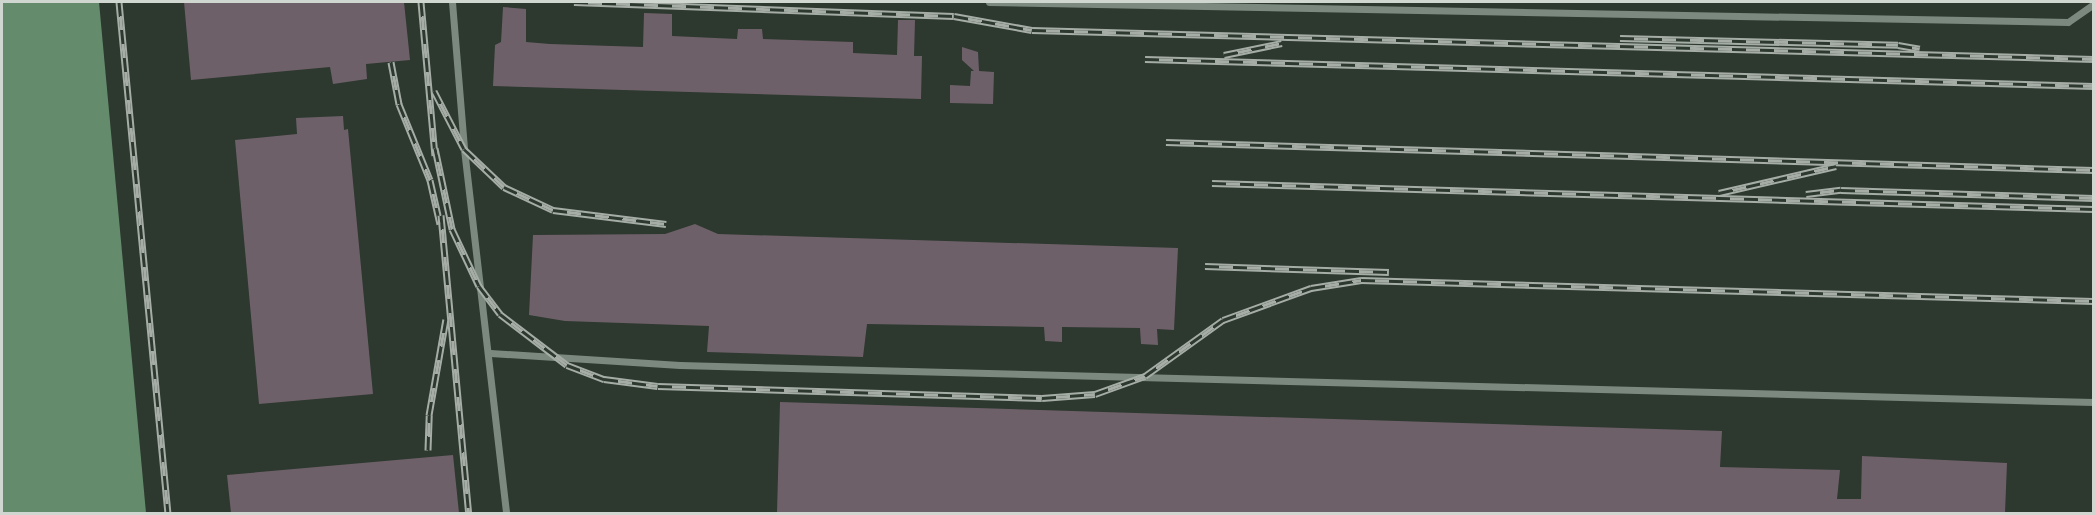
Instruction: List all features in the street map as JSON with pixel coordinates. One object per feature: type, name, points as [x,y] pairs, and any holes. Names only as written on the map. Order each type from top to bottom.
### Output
[{"type":"lane","points":[[452,2],[464,149],[490,353],[506,513]]},
{"type":"lane","points":[[988,2],[2068,22],[2094,4]]},
{"type":"lane","points":[[490,353],[680,365],[2094,402]]},
{"type":"shaded area","points":[[2,2],[99,2],[146,513],[2,513]]},
{"type":"building","points":[[184,2],[404,2],[410,60],[366,64],[367,79],[333,84],[330,67],[191,80]]},
{"type":"building","points":[[503,7],[526,9],[526,42],[643,47],[644,13],[672,14],[672,36],[737,39],[738,29],[762,29],[763,39],[853,42],[853,53],[897,55],[898,20],[915,20],[914,56],[922,56],[921,99],[493,86],[495,45],[501,42]]},
{"type":"building","points":[[962,47],[978,52],[979,71],[994,72],[993,104],[950,103],[950,85],[970,86],[971,71],[974,71],[962,60]]},
{"type":"building","points":[[343,116],[344,130],[348,129],[373,394],[259,404],[235,140],[297,134],[296,118]]},
{"type":"building","points":[[695,224],[718,234],[1178,248],[1174,330],[1157,329],[1158,345],[1141,344],[1140,328],[1062,327],[1062,342],[1045,341],[1044,327],[867,324],[863,357],[707,352],[709,326],[565,321],[529,315],[533,235],[665,234]]},
{"type":"building","points":[[780,402],[1722,431],[1720,467],[1840,470],[1837,499],[1861,499],[1862,456],[2007,463],[2005,513],[777,513]]},
{"type":"building","points":[[453,455],[459,513],[231,513],[227,475]]},
{"type":"railway","points":[[119,2],[168,514]]},
{"type":"railway","points":[[421,2],[435,155]]},
{"type":"railway","points":[[574,2],[954,16],[1032,30],[2094,59]]},
{"type":"railway","points":[[1620,38],[1898,45],[1920,49]]},
{"type":"railway","points":[[1224,55],[1282,43]]},
{"type":"railway","points":[[1145,59],[2094,86]]},
{"type":"railway","points":[[391,62],[399,104],[430,180],[440,224]]},
{"type":"railway","points":[[434,91],[464,149],[504,187],[553,210],[666,224]]},
{"type":"railway","points":[[1166,142],[2094,170]]},
{"type":"railway","points":[[435,148],[452,229],[479,286],[500,314],[567,365],[604,379],[658,386],[1042,398],[1095,394],[1145,376],[1223,320],[1311,288],[1361,280],[2094,301]]},
{"type":"railway","points":[[1719,193],[1836,166]]},
{"type":"railway","points":[[1212,183],[2094,209]]},
{"type":"railway","points":[[1806,194],[1841,190],[2094,198]]},
{"type":"railway","points":[[441,215],[469,514]]},
{"type":"railway","points":[[1205,266],[1389,272]]},
{"type":"railway","points":[[428,450],[429,415],[446,319]]}]
